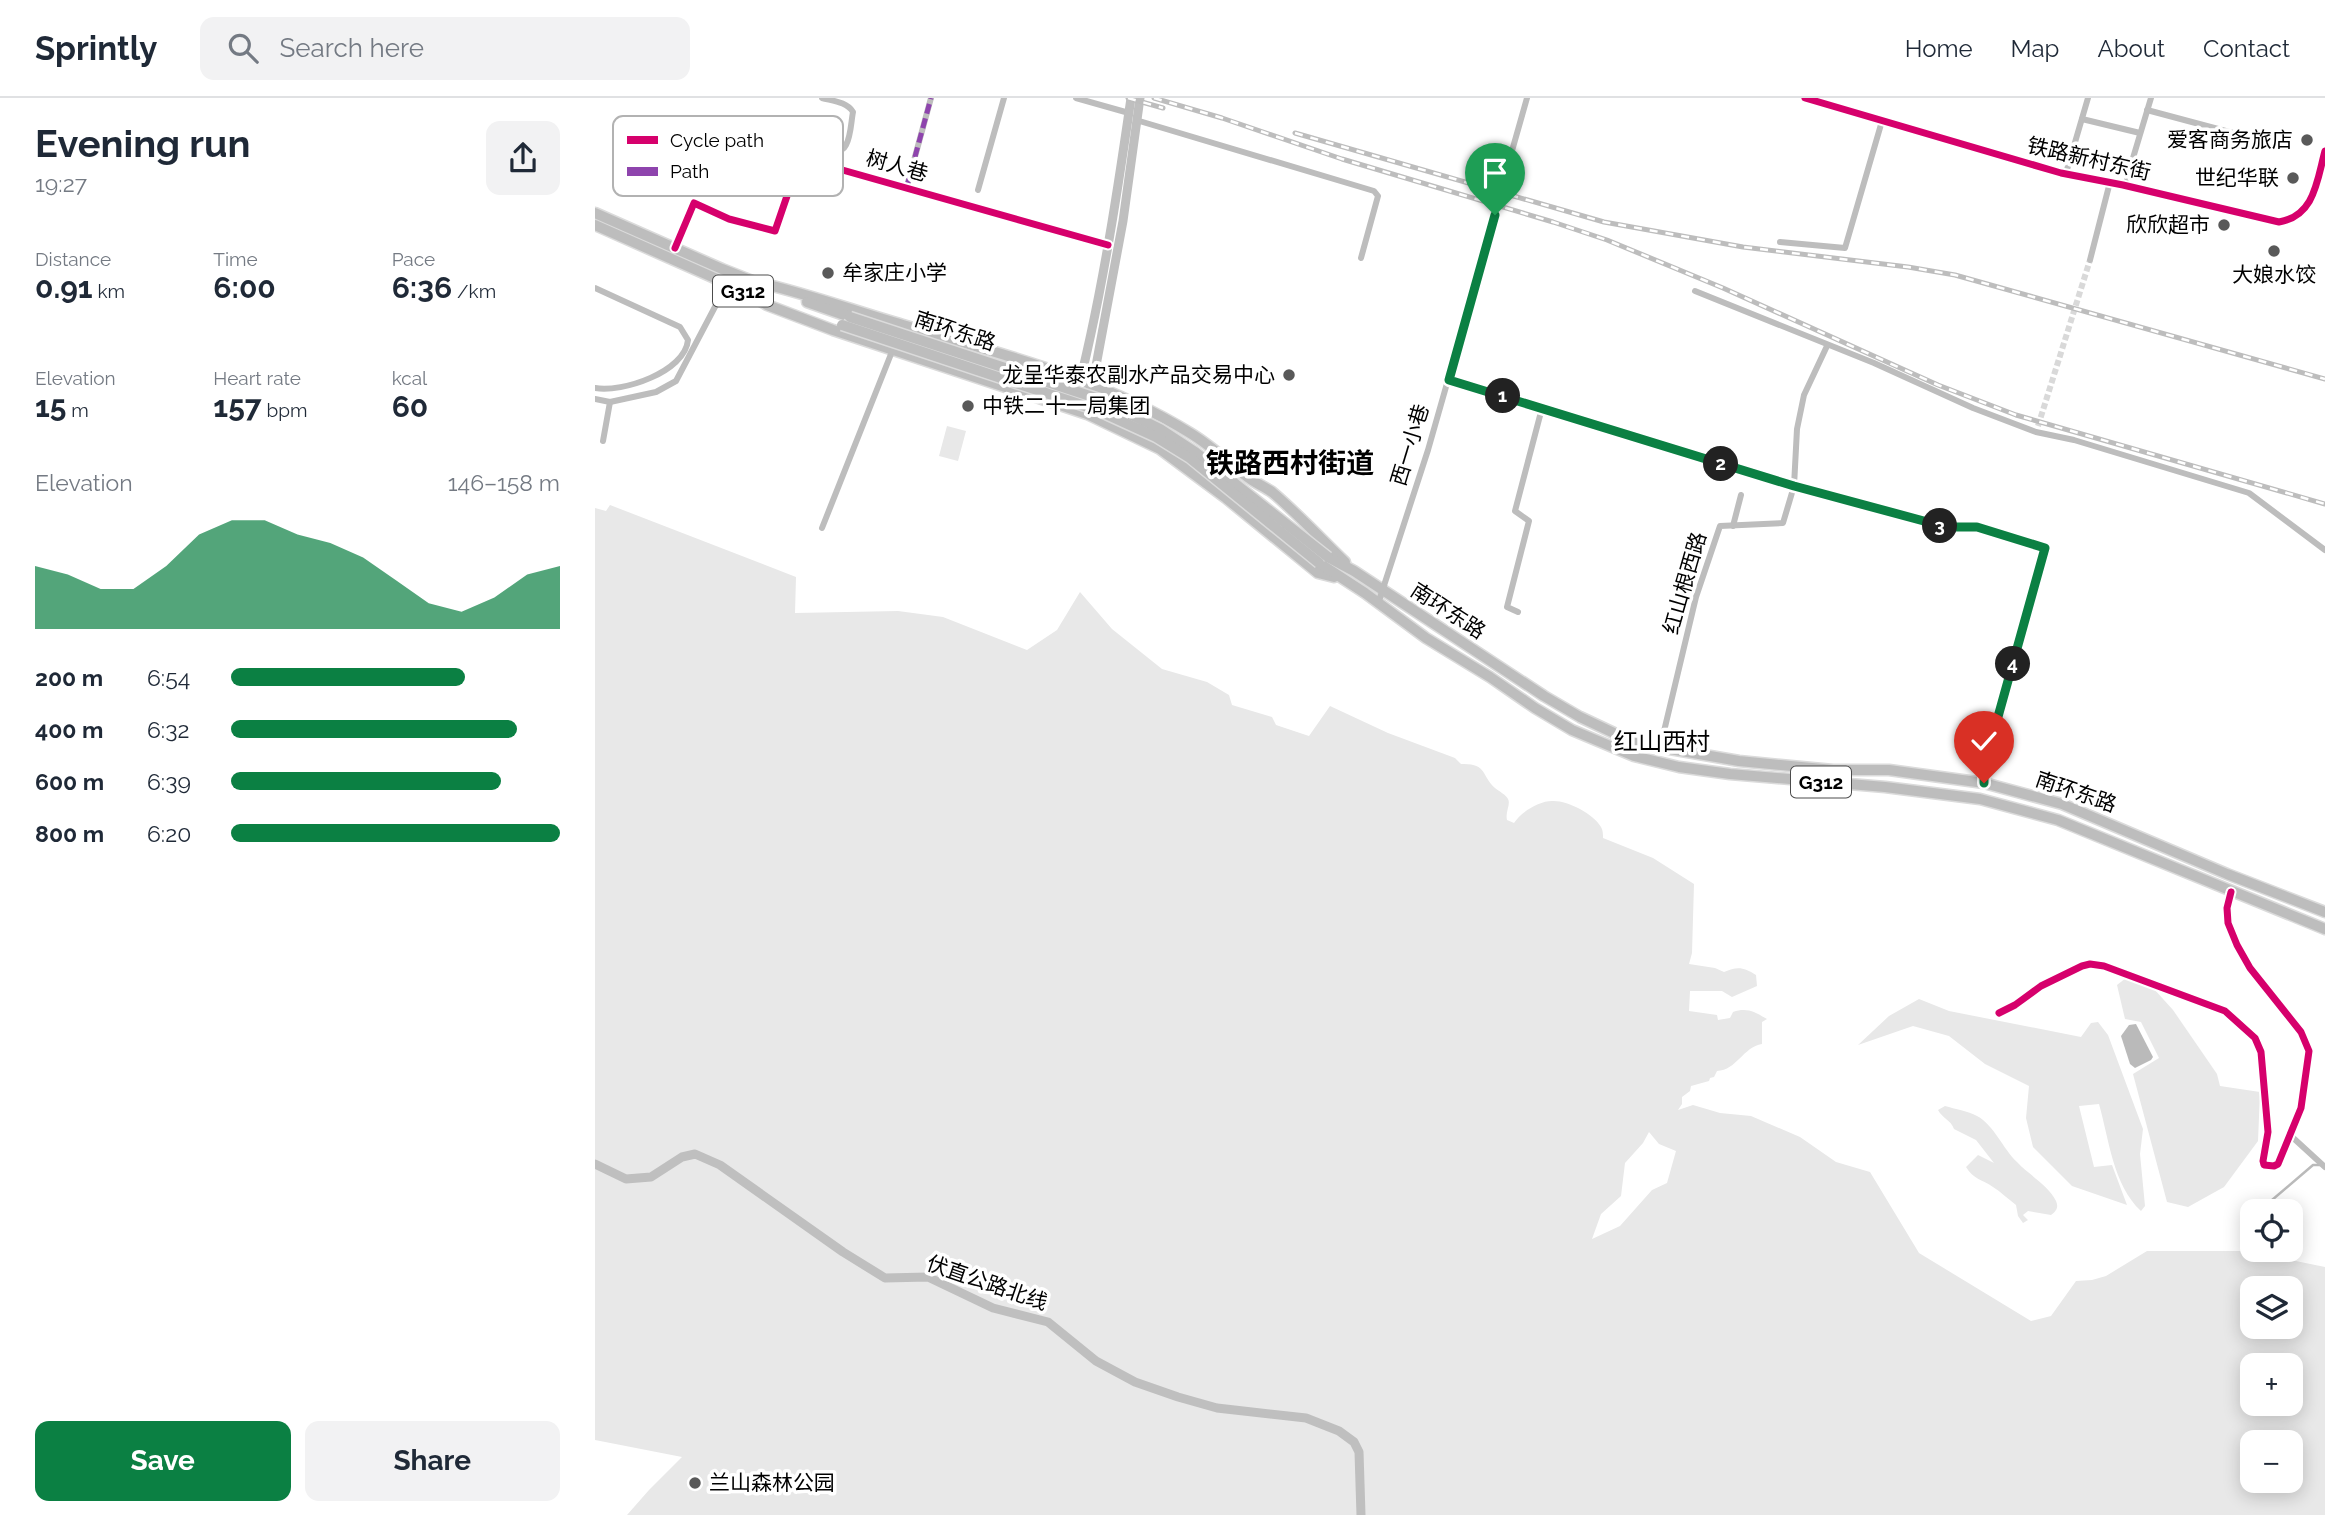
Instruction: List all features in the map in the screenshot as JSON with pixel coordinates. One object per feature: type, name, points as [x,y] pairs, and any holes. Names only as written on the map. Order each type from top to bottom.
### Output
[{"type":"highway","name":"南环东路","points":[[595,213],[846,321]]},
{"type":"highway","name":"南环东路","points":[[595,225],[744,291],[846,321],[1085,405],[1156,437],[1190,458],[1323,560],[1345,580],[1426,638],[1572,730],[1634,756],[1679,767],[1730,774],[1885,787],[1980,799],[2058,820],[2325,929]]},
{"type":"highway","points":[[756,282],[792,290],[1094,384],[1189,432],[1221,454],[1245,475],[1271,492],[1354,571]]},
{"type":"highway","name":"南环东路","points":[[744,291],[767,305],[1087,414],[1160,449],[1226,498],[1318,573],[1345,580]]},
{"type":"highway","name":"南环东路","points":[[1323,560],[1354,571],[1580,717],[1635,743],[1739,761],[1833,770],[1889,770],[1984,783],[2072,808],[2227,874],[2325,912]]},
{"type":"highway","points":[[1980,799],[1984,783]]},
{"type":"main road","points":[[1087,414],[1123,220],[1133,116],[1131,98]]},
{"type":"main road","points":[[1073,409],[1133,116],[1140,98]]},
{"type":"main road","name":"伏直公路北线","points":[[595,1164],[626,1179],[651,1177],[683,1157],[695,1154],[720,1165],[843,1252],[885,1278],[928,1278],[993,1308],[1048,1322],[1096,1360],[1135,1382],[1178,1397],[1217,1408],[1305,1418],[1339,1432],[1354,1442],[1359,1452],[1361,1515]]},
{"type":"street","points":[[822,98],[845,104],[853,112],[843,149]]},
{"type":"street","points":[[907,186],[931,98]]},
{"type":"street","points":[[978,190],[1005,98]]},
{"type":"street","points":[[1076,98],[1374,191],[1378,196],[1361,258]]},
{"type":"street","points":[[1504,180],[1527,98]]},
{"type":"street","name":"铁路新村东街","points":[[1805,98],[2066,173],[2279,222],[2299,216],[2307,208],[2325,151]]},
{"type":"street","points":[[2066,173],[2088,98]]},
{"type":"street","points":[[2127,178],[2151,98]]},
{"type":"street","points":[[2147,110],[2263,141]]},
{"type":"street","points":[[2082,119],[2140,133]]},
{"type":"street","points":[[1780,242],[1845,248],[1882,121]]},
{"type":"street","name":"树人巷","points":[[843,169],[1108,245]]},
{"type":"street","points":[[2090,260],[2110,182]]},
{"type":"street","points":[[675,248],[694,203],[729,219],[775,231],[787,196]]},
{"type":"street","name":"西一小巷","points":[[1378,604],[1449,380],[1495,215]]},
{"type":"street","points":[[595,399],[610,402],[656,392],[676,381],[688,352],[727,284]]},
{"type":"street","points":[[595,288],[680,327],[688,340],[688,352],[672,366],[649,378],[624,387],[605,390],[595,388]]},
{"type":"street","points":[[1695,291],[1874,363],[1973,408],[2249,493],[2325,550]]},
{"type":"street","points":[[1794,486],[1797,429],[1804,395],[1827,346]]},
{"type":"street","points":[[822,528],[893,349]]},
{"type":"street","points":[[1449,380],[1794,486],[1946,527],[1977,527],[2045,548],[1984,767],[1984,783]]},
{"type":"street","points":[[603,441],[610,402]]},
{"type":"street","points":[[1518,612],[1507,607],[1528,521],[1515,511],[1542,408]]},
{"type":"street","name":"红山根西路","points":[[1660,748],[1696,597],[1720,526],[1783,523],[1794,486]]},
{"type":"street","points":[[1733,526],[1741,495]]},
{"type":"street","points":[[1999,1013],[2041,986],[2090,964],[2104,966],[2225,1011],[2255,1038],[2261,1052],[2268,1132],[2264,1165],[2278,1164],[2301,1108],[2309,1051],[2301,1032],[2250,968],[2237,945],[2228,923],[2227,908],[2231,892]]},
{"type":"street","points":[[2290,1135],[2325,1167]]},
{"type":"shaded area","points":[[947,426],[966,431],[958,461],[939,456]]},
{"type":"shaded area","points":[[610,505],[796,577],[795,613],[898,611],[943,617],[1027,650],[1057,630],[1080,592],[1112,629],[1162,669],[1207,682],[1229,695],[1232,705],[1272,717],[1276,725],[1309,736],[1330,706],[1388,733],[1455,758],[1461,764],[1479,768],[1508,799],[1507,820],[1514,823],[1531,808],[1547,801],[1565,803],[1593,817],[1602,830],[1603,838],[1653,858],[1694,884],[1692,953],[1689,964],[1724,972],[1740,968],[1756,975],[1757,986],[1732,997],[1722,991],[1690,991],[1689,1011],[1717,1015],[1718,1020],[1730,1018],[1733,1012],[1747,1010],[1767,1019],[1762,1022],[1762,1044],[1750,1049],[1730,1067],[1717,1071],[1709,1081],[1691,1086],[1690,1091],[1682,1097],[1678,1110],[1693,1105],[1720,1113],[1751,1116],[1800,1137],[1836,1162],[1870,1172],[1919,1253],[2031,1321],[2051,1316],[2076,1281],[2106,1276],[2147,1251],[2240,1251],[2240,1262],[2300,1262],[2325,1267],[2325,1515],[627,1515],[682,1457],[595,1440],[595,508],[606,511]],"holes":[[[1649,1132],[1659,1144],[1676,1151],[1667,1183],[1652,1190],[1620,1226],[1592,1239],[1601,1214],[1621,1196],[1625,1163]]]},
{"type":"shaded area","points":[[2126,978],[2154,989],[2173,1010],[2217,1074],[2220,1086],[2260,1092],[2258,1141],[2224,1187],[2188,1207],[2167,1202],[2133,1074],[2159,1058],[2141,1022],[2125,1019],[2117,985]]},
{"type":"shaded area","points":[[1919,999],[1949,1011],[2081,1037],[2091,1023],[2098,1022],[2108,1035],[2143,1129],[2140,1154],[2145,1206],[2141,1211],[2118,1175],[2099,1104],[2079,1106],[2094,1167],[2112,1165],[2127,1205],[2072,1186],[2033,1147],[2026,1118],[2029,1086],[1985,1064],[1949,1036],[1913,1026],[1858,1045],[1889,1016]]},
{"type":"shaded area","points":[[2136,1024],[2153,1057],[2135,1068],[2130,1064],[2121,1036],[2129,1025]]},
{"type":"shaded area","points":[[1945,1106],[1973,1114],[1983,1120],[2012,1157],[2053,1195],[2057,1209],[2051,1215],[2028,1211],[2023,1215],[2028,1220],[2023,1223],[2018,1216],[2016,1205],[1978,1179],[1966,1167],[1978,1155],[1994,1163],[1976,1140],[1954,1129],[1940,1113],[1938,1110]]},
{"type":"waterway","points":[[2273,1199],[2313,1165],[2320,1165]]},
{"type":"tunnel","points":[[1495,215],[1504,179]]},
{"type":"tunnel","points":[[2038,426],[2090,260]]},
{"type":"railway","points":[[1128,98],[1163,108]]},
{"type":"railway","points":[[1154,98],[1607,240],[1723,288],[1938,385],[2016,415],[2325,504]]},
{"type":"railway","points":[[1295,133],[1604,222],[1743,247],[1955,275],[2325,379]]},
{"type":"marked path","points":[[907,186],[931,98]]},
{"type":"cycle path","points":[[1805,98],[2061,173],[2279,222],[2291,218],[2307,205],[2313,195],[2325,151]]},
{"type":"cycle path","points":[[843,170],[1108,245]]},
{"type":"cycle path","points":[[675,248],[694,203],[729,219],[775,231],[787,196]]},
{"type":"cycle path","points":[[1449,380],[1794,486],[1946,527],[1977,526],[2045,548],[1984,767],[1984,783]]},
{"type":"cycle path","points":[[1999,1013],[2041,986],[2090,964],[2104,966],[2225,1011],[2255,1038],[2261,1052],[2268,1132],[2263,1161],[2264,1165],[2278,1164],[2301,1108],[2309,1051],[2301,1032],[2250,968],[2237,945],[2228,923],[2227,908],[2231,892]]},
{"type":"place","name":"爱客商务旅店","points":[[2307,140]]},
{"type":"place","name":"世纪华联","points":[[2293,178]]},
{"type":"place","name":"欣欣超市","points":[[2224,225]]},
{"type":"place","name":"大娘水饺","points":[[2274,251]]},
{"type":"place","name":"牟家庄小学","points":[[828,273]]},
{"type":"place","name":"龙呈华泰农副水产品交易中心","points":[[1289,375]]},
{"type":"place","name":"中铁二十一局集团","points":[[968,406]]},
{"type":"place","name":"兰山森林公园","points":[[695,1483]]},
{"type":"district","name":"铁路西村街道","points":[[1290,463]]},
{"type":"district","name":"红山西村","points":[[1662,742]]},
{"type":"route","points":[[1495,215],[1449,380],[1794,486],[1946,527],[1977,527],[2045,548],[1984,767],[1984,783]]}]
